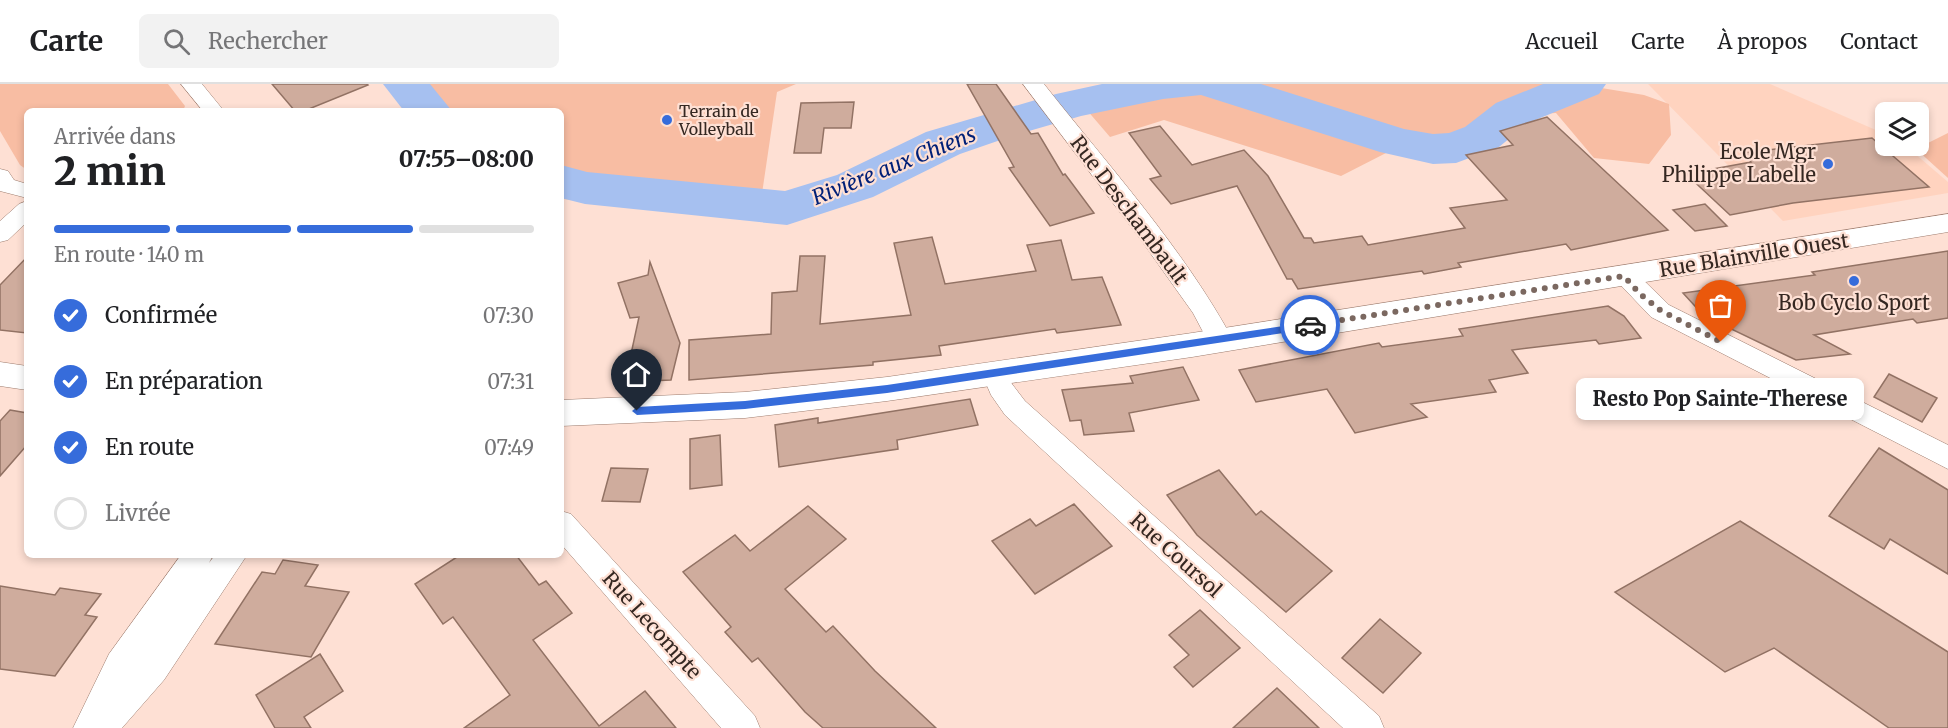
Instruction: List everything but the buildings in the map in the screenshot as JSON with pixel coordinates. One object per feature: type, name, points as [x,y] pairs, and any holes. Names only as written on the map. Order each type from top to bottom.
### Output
[{"type":"street","points":[[191,84],[211,108]]},
{"type":"street","name":"Rue Deschambault","points":[[1033,84],[1149,234],[1203,308],[1220,340]]},
{"type":"street","points":[[0,176],[6,185],[24,190]]},
{"type":"street","points":[[0,234],[24,212]]},
{"type":"street","name":"Rue Blainville Ouest","points":[[564,413],[745,405],[834,396],[995,374],[1948,223]]},
{"type":"street","points":[[1624,276],[1640,294],[1660,310],[1948,458]]},
{"type":"street","points":[[0,374],[24,378]]},
{"type":"street","name":"Rue Coursol","points":[[995,374],[1000,388],[1015,408],[1367,728]]},
{"type":"street","name":"Rue Lecompte","points":[[564,526],[743,728]]},
{"type":"street","points":[[89,728],[120,665],[196,558]]},
{"type":"street","points":[[100,728],[153,669],[230,558]]},
{"type":"shaded area","points":[[0,84],[168,84],[185,106],[184,108],[24,108],[24,168],[0,131]]},
{"type":"shaded area","points":[[393,84],[796,84],[777,92],[760,207],[564,199],[564,108],[413,108]]},
{"type":"shaded area","points":[[1106,84],[1577,84],[1644,95],[1669,104],[1671,135],[1649,164],[1594,158],[1556,113],[1484,117],[1487,148],[1446,156],[1386,153],[1341,176],[1164,120],[1110,137],[1074,95]]},
{"type":"shaded area","name":"Ecole Mgr Philippe Labelle","points":[[1648,84],[1770,84],[1875,130],[1875,156],[1918,156],[1948,182],[1948,193],[1783,221]]},
{"type":"shaded area","points":[[1948,133],[1948,178],[1924,156],[1929,156],[1929,142]]},
{"type":"waterway","name":"Rivière aux Chiens","points":[[406,84],[426,108]]},
{"type":"waterway","name":"Rivière aux Chiens","points":[[564,182],[585,188],[787,208],[855,186],[943,143],[995,126],[1072,104],[1163,85],[1189,84]]},
{"type":"waterway","name":"Rivière aux Chiens","points":[[1214,84],[1397,142],[1433,149],[1456,148],[1482,137],[1512,113],[1583,84]]},
{"type":"way so far","points":[[1310,325],[1624,276],[1640,294],[1660,310],[1721,342]]},
{"type":"place","name":"Terrain de Volleyball","points":[[667,120]]},
{"type":"place","name":"Ecole Mgr Philippe Labelle","points":[[1828,164]]},
{"type":"place","name":"Bob Cyclo Sport","points":[[1854,281]]},
{"type":"place","name":"Resto Pop Sainte-Therese","points":[[1721,342]]},
{"type":"route","points":[[637,411],[745,405],[834,396],[1058,365],[1310,325]]}]
